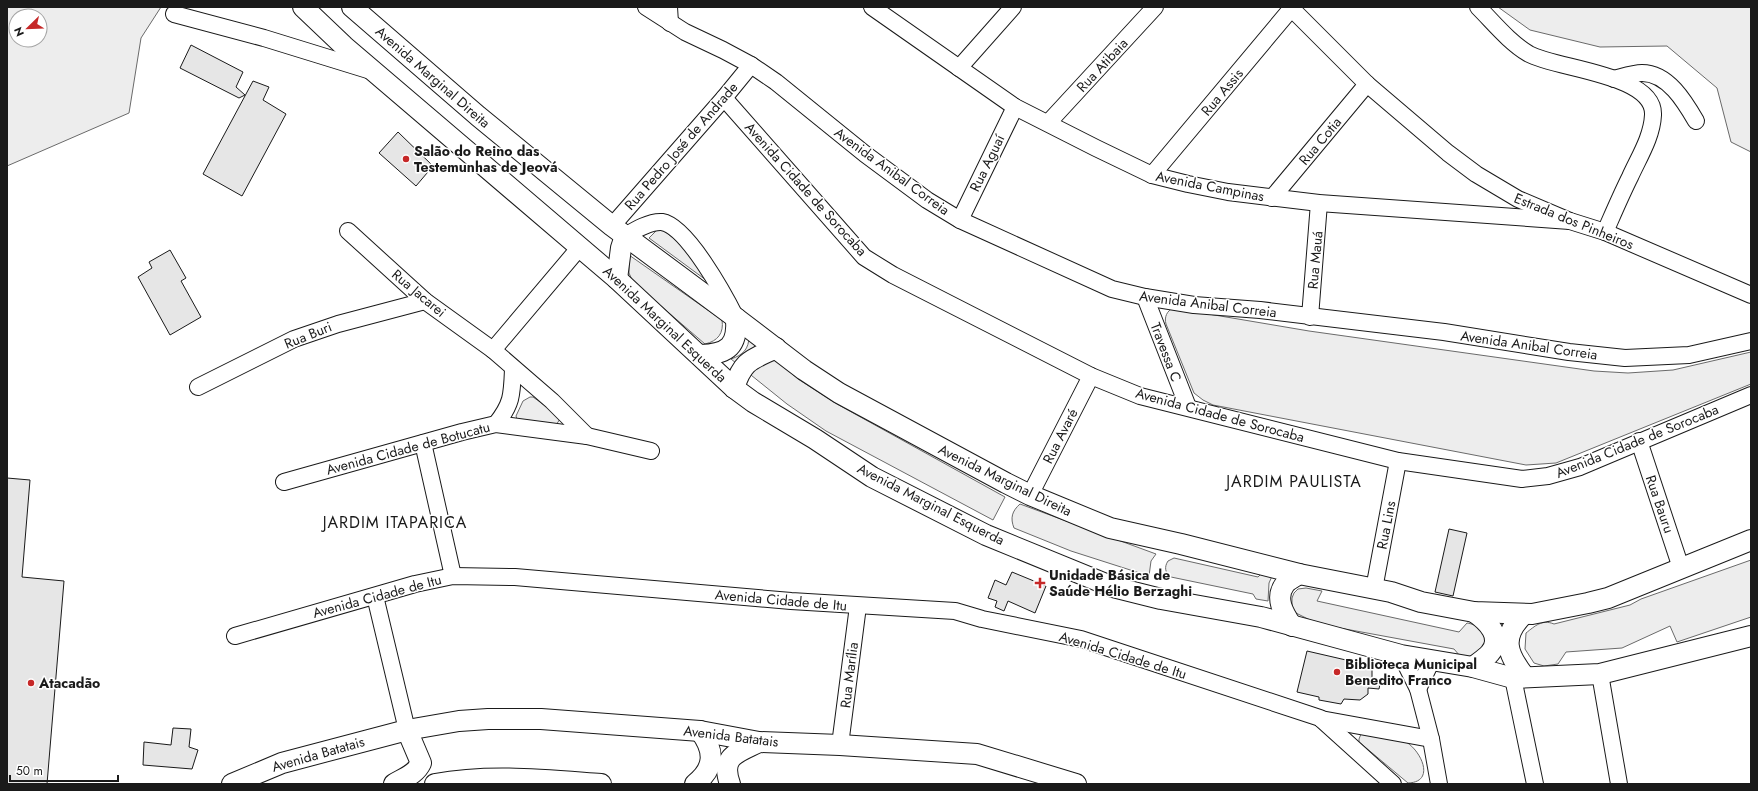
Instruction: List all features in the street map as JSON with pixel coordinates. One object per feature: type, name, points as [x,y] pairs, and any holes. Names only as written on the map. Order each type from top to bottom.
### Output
[{"type":"main road","name":"Avenida Marginal Esquerda","points":[[303,7],[344,46],[379,73],[617,278],[701,355],[734,388],[753,402],[815,439],[872,477],[986,535],[1113,587],[1161,599],[1261,617],[1401,655],[1473,667],[1519,678],[1600,674],[1751,636]]},
{"type":"main road","name":"Avenida Marginal Direita","points":[[352,7],[478,116],[619,231],[804,370],[839,393],[1030,495],[1110,528],[1181,544],[1299,574],[1392,592],[1421,602],[1474,612],[1524,614],[1574,607],[1608,598],[1751,540]]},
{"type":"main road","points":[[617,278],[621,248],[619,231]]},
{"type":"main road","points":[[701,355],[716,354],[729,347],[735,339],[737,331],[736,318]]},
{"type":"main road","points":[[734,388],[739,371],[745,365],[755,358],[776,348]]},
{"type":"main road","points":[[1292,626],[1283,613],[1280,602],[1285,584],[1299,574]]},
{"type":"main road","points":[[1473,667],[1490,653],[1495,644],[1494,630],[1486,620],[1474,612]]},
{"type":"main road","points":[[1519,678],[1508,649],[1508,635],[1515,622],[1524,614]]},
{"type":"main road","name":"Avenida Batatais","points":[[232,784],[282,763],[407,730],[459,721],[488,719],[542,719],[700,731],[759,742],[840,745],[977,754],[1076,784]]},
{"type":"main road","points":[[394,784],[412,774],[418,769],[421,763],[407,730]]},
{"type":"main road","points":[[695,784],[704,777],[710,766],[711,759],[709,745],[700,731]]},
{"type":"main road","points":[[730,784],[726,771],[730,759],[737,753],[759,742]]},
{"type":"main road","points":[[435,784],[481,779],[529,779],[601,784]]},
{"type":"street","name":"Avenida Anibal Correia","points":[[646,7],[670,23],[751,65],[776,82],[927,200],[960,220],[1112,289],[1145,297],[1194,305],[1260,310],[1444,332],[1542,348],[1625,358],[1689,355],[1751,341]]},
{"type":"street","points":[[669,7],[670,23]]},
{"type":"street","name":"Avenida Campinas","points":[[873,7],[1014,107],[1152,175],[1188,184],[1319,204],[1570,221]]},
{"type":"street","points":[[959,68],[1013,7]]},
{"type":"street","name":"Rua Atibaia","points":[[1048,124],[1155,7]]},
{"type":"street","points":[[1478,7],[1515,45],[1531,55],[1630,84],[1644,95],[1652,104],[1654,114],[1650,134],[1605,232]]},
{"type":"street","name":"Estrada dos Pinheiros","points":[[1291,8],[1367,84],[1476,174],[1518,199],[1570,221],[1605,232],[1751,295]]},
{"type":"street","name":"Rua Assis","points":[[1152,175],[1291,8]]},
{"type":"street","points":[[174,14],[264,38],[379,73]]},
{"type":"street","name":"Rua Pedro José de Andrade","points":[[619,231],[751,65]]},
{"type":"street","points":[[1612,79],[1641,73],[1655,76],[1669,85],[1683,99],[1696,121]]},
{"type":"street","name":"Rua Cotia","points":[[1272,198],[1367,84]]},
{"type":"street","name":"Avenida Cidade de Sorocaba","points":[[724,98],[864,257],[893,276],[1091,376],[1140,396],[1398,460],[1522,479],[1548,476],[1580,467],[1638,441],[1751,395]]},
{"type":"street","name":"Rua Aguaí","points":[[960,220],[1014,107]]},
{"type":"street","name":"Rua Mauá","points":[[1310,317],[1319,204]]},
{"type":"street","name":"Avenida Marginal Direita","points":[[619,231],[636,230],[657,222],[671,225],[700,257],[723,290],[736,318]]},
{"type":"street","name":"Rua Jacarei","points":[[348,231],[425,301],[493,350],[513,369],[552,401],[587,436]]},
{"type":"street","points":[[493,350],[580,247]]},
{"type":"street","name":"Travessa C","points":[[1145,297],[1188,407]]},
{"type":"street","name":"Rua Buri","points":[[198,387],[294,339],[338,324],[425,301]]},
{"type":"street","points":[[496,424],[506,411],[512,396],[513,369]]},
{"type":"street","name":"Rua Avaré","points":[[1030,495],[1091,376]]},
{"type":"street","name":"Avenida Cidade de Botucatu","points":[[284,482],[462,432],[496,424],[587,436],[651,451]]},
{"type":"street","name":"Rua Bauru","points":[[1638,441],[1681,568]]},
{"type":"street","points":[[423,443],[453,576]]},
{"type":"street","name":"Rua Lins","points":[[1374,589],[1398,460]]},
{"type":"street","name":"Avenida Cidade de Itu","points":[[235,636],[415,584],[453,576],[515,577],[858,606],[955,611],[982,619],[1081,640],[1320,718],[1431,739]]},
{"type":"street","points":[[375,596],[407,730]]},
{"type":"street","name":"Rua Marília","points":[[840,745],[858,606]]},
{"type":"street","points":[[1401,655],[1418,689],[1431,739],[1437,782]]},
{"type":"street","points":[[1418,689],[1432,660]]},
{"type":"street","points":[[1600,674],[1619,784]]},
{"type":"street","points":[[1519,678],[1535,784]]},
{"type":"street","name":"Avenida Cidade de Itu","points":[[1320,718],[1393,784]]},
{"type":"shaded area","points":[[7,7],[161,7],[141,38],[129,113],[7,166]]},
{"type":"shaded area","points":[[1498,7],[1751,7],[1751,152],[1731,142],[1717,88],[1667,46],[1600,47],[1530,30]]},
{"type":"shaded area","points":[[662,229],[689,251],[710,283],[649,238],[657,230]]},
{"type":"shaded area","points":[[629,255],[722,320],[721,333],[717,339],[705,344],[633,282],[629,273]]},
{"type":"shaded area","points":[[1173,308],[1309,331],[1594,371],[1628,373],[1673,370],[1751,352],[1751,384],[1556,463],[1526,465],[1213,405],[1194,393],[1166,324],[1166,314]]},
{"type":"shaded area","points":[[749,336],[798,379],[837,404],[1005,497],[993,520],[826,431],[787,404],[731,359],[739,356],[744,351],[748,345]]},
{"type":"shaded area","points":[[533,397],[557,414],[560,419],[556,425],[517,419],[516,416],[523,401]]},
{"type":"shaded area","points":[[1020,504],[1156,554],[1151,561],[1149,576],[1071,551],[1014,528],[1012,515]]},
{"type":"shaded area","points":[[1174,558],[1258,577],[1263,572],[1273,574],[1269,583],[1268,601],[1256,599],[1253,594],[1171,577],[1166,572],[1166,565],[1168,561]]},
{"type":"shaded area","points":[[1751,560],[1751,617],[1677,642],[1670,626],[1622,648],[1566,652],[1558,664],[1544,666],[1534,663],[1525,649],[1526,633],[1539,624],[1546,622],[1554,624],[1630,605],[1641,599]]},
{"type":"shaded area","points":[[1306,588],[1322,591],[1317,601],[1459,632],[1467,623],[1471,624],[1483,631],[1487,639],[1486,644],[1482,651],[1472,658],[1460,656],[1454,649],[1318,624],[1296,613],[1292,608],[1292,598],[1294,593],[1298,589]]},
{"type":"shaded area","points":[[1361,734],[1402,740],[1408,744],[1414,749],[1423,763],[1424,771],[1422,777],[1417,781],[1408,783],[1359,742]]},
{"type":"building","points":[[191,45],[243,72],[236,87],[245,95],[239,98],[180,68]]},
{"type":"building","points":[[253,81],[269,87],[263,100],[286,114],[242,196],[203,174]]},
{"type":"building","name":"Salão do Reino das Testemunhas de Jeová","points":[[398,132],[433,166],[416,186],[379,153]]},
{"type":"building","points":[[170,250],[186,278],[181,281],[201,317],[170,335],[138,277],[152,268],[149,262]]},
{"type":"building","name":"Atacadão","points":[[7,478],[30,480],[22,577],[64,581],[47,784],[7,784]]},
{"type":"building","points":[[1449,529],[1467,533],[1453,596],[1435,592]]},
{"type":"building","points":[[1012,572],[1046,586],[1035,613],[1008,601],[1004,611],[995,607],[997,601],[988,598],[995,580],[1006,585]]},
{"type":"building","name":"Biblioteca Municipal Benedito Franco","points":[[1307,651],[1372,666],[1372,679],[1378,679],[1380,684],[1379,689],[1368,688],[1368,694],[1360,700],[1344,699],[1341,704],[1319,700],[1319,697],[1297,692]]},
{"type":"building","points":[[173,728],[191,729],[189,747],[198,750],[192,769],[143,765],[144,742],[171,745]]},
{"type":"place","name":"Salão do Reino das Testemunhas de Jeová","points":[[406,159]]},
{"type":"place","name":"Unidade Básica de Saúde Hélio Berzaghi","points":[[1040,583]]},
{"type":"place","name":"Biblioteca Municipal Benedito Franco","points":[[1337,672]]},
{"type":"place","name":"Atacadão","points":[[31,683]]},
{"type":"district","name":"JARDIM PAULISTA","points":[[1294,481]]},
{"type":"district","name":"JARDIM ITAPARICA","points":[[395,522]]}]
